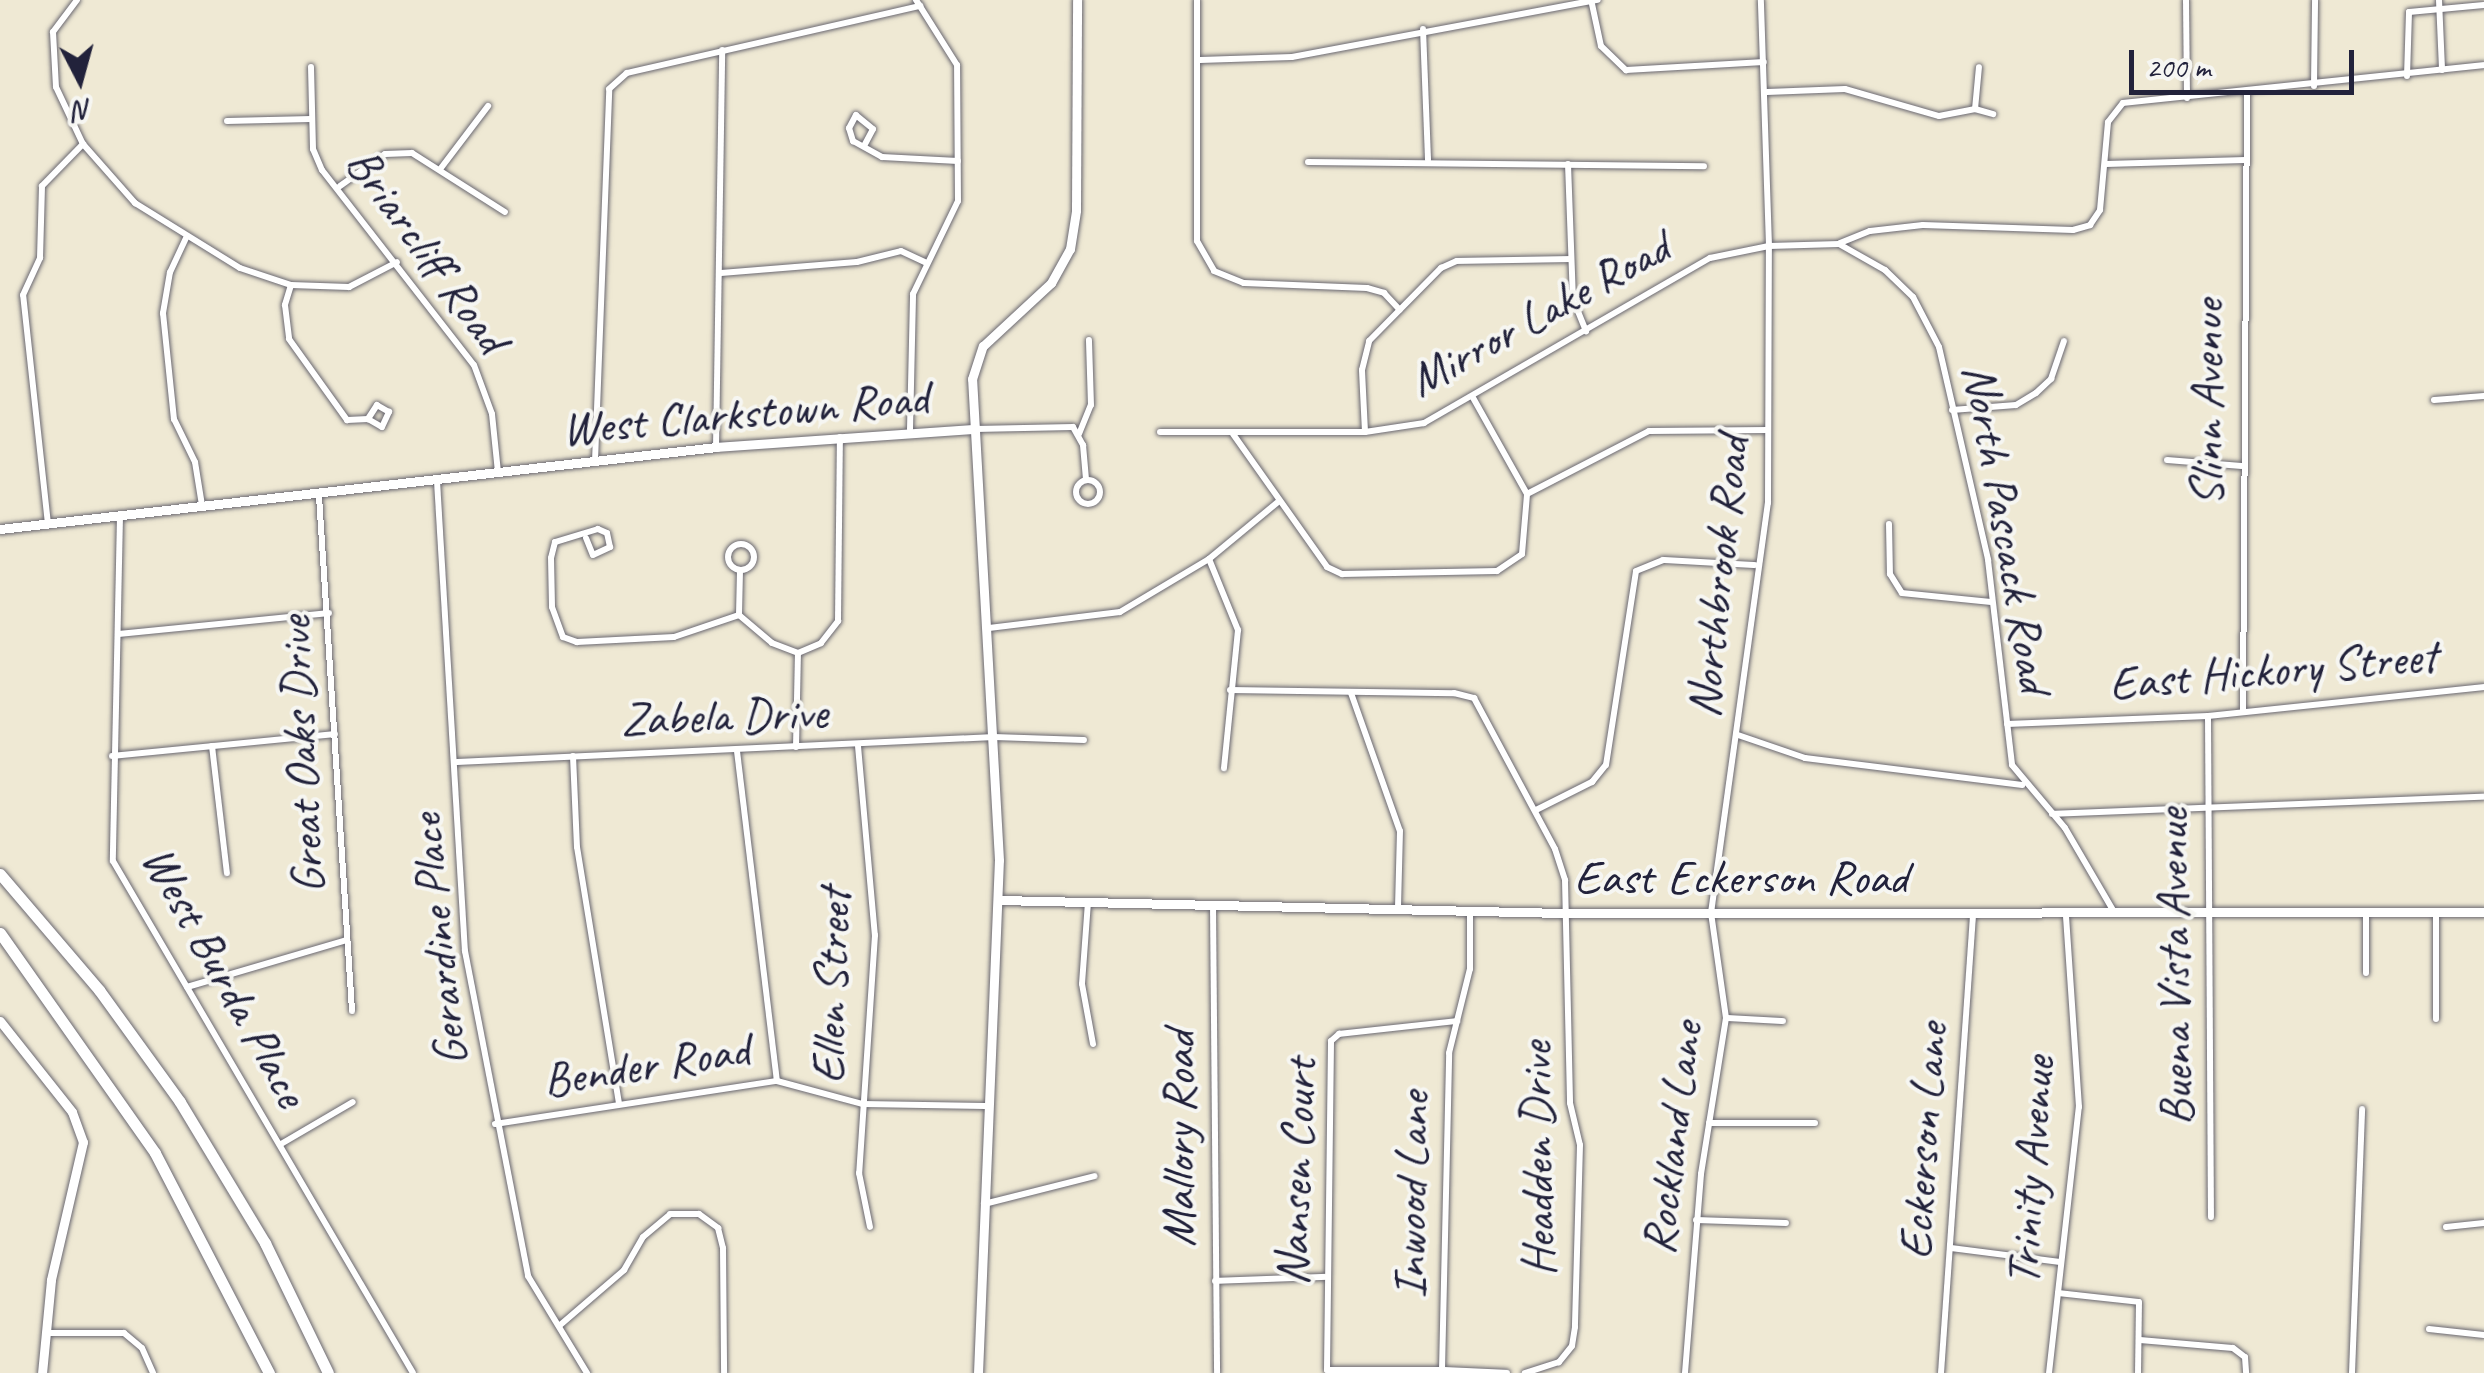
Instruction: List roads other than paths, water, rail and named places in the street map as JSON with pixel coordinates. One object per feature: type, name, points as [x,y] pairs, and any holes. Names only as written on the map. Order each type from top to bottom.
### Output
[{"type":"highway","points":[[0,874],[91,979],[187,1113],[265,1243],[328,1373]]},
{"type":"highway","points":[[0,933],[155,1153],[269,1373]]},
{"type":"street","points":[[77,0],[53,32],[56,87],[83,144],[112,184],[186,238],[240,268],[291,285],[349,287],[396,262]]},
{"type":"street","points":[[1077,0],[1076,210],[1070,250],[1051,283],[996,333],[975,362],[975,429],[1062,424],[1079,434]]},
{"type":"street","points":[[1197,0],[1197,241],[1214,271],[1244,284],[1367,288],[1384,293],[1400,310]]},
{"type":"street","points":[[1760,0],[1767,92],[1770,246],[1839,244],[1870,232],[1923,225],[2073,230],[2090,226],[2100,210],[2113,108],[2484,65]]},
{"type":"street","points":[[2186,0],[2187,98]]},
{"type":"street","points":[[2314,86],[2315,0]]},
{"type":"street","points":[[1200,60],[1292,56],[1424,29],[1594,2],[1601,46],[1626,70],[1764,62]]},
{"type":"street","points":[[595,461],[609,89],[626,72],[918,3],[957,66],[958,161],[955,215],[913,294],[910,429]]},
{"type":"street","points":[[2407,76],[2409,12],[2440,4],[2484,5]]},
{"type":"street","points":[[2440,4],[2442,70]]},
{"type":"street","points":[[1424,29],[1428,160]]},
{"type":"street","points":[[716,448],[722,50]]},
{"type":"street","name":"Briarcliff Road","points":[[311,67],[313,150],[474,365],[492,414],[498,472]]},
{"type":"street","points":[[1975,109],[1979,68]]},
{"type":"street","points":[[1767,92],[1845,89],[1939,116],[1975,109],[1993,114]]},
{"type":"street","name":"Slinn Avenue","points":[[2242,712],[2247,94]]},
{"type":"street","points":[[441,168],[488,106]]},
{"type":"street","points":[[864,146],[873,128],[856,115],[848,128],[864,146],[899,162],[958,161]]},
{"type":"street","points":[[227,121],[312,119]]},
{"type":"street","points":[[48,524],[23,295],[40,258],[42,186],[83,144]]},
{"type":"street","points":[[340,186],[385,154],[412,153],[506,212]]},
{"type":"street","points":[[1308,162],[1428,160],[1704,166]]},
{"type":"street","points":[[2106,164],[2245,160]]},
{"type":"street","points":[[1568,164],[1569,259],[1586,332]]},
{"type":"street","points":[[186,238],[170,272],[162,313],[174,419],[194,462],[202,506]]},
{"type":"street","name":"North Pascack Road","points":[[1839,244],[1913,297],[1939,347],[1987,556],[2012,765],[2023,785],[2052,814],[2115,913]]},
{"type":"street","name":"Mirror Lake Road","points":[[1160,432],[1364,432],[1424,423],[1710,258],[1770,246]]},
{"type":"street","name":"Northbrook Road","points":[[1711,913],[1738,734],[1755,565],[1768,503],[1770,246]]},
{"type":"street","points":[[721,273],[857,262],[901,251],[927,263]]},
{"type":"street","points":[[1364,432],[1362,370],[1370,341],[1457,261],[1569,259]]},
{"type":"street","points":[[291,285],[285,305],[289,339],[336,409],[348,420],[368,419]]},
{"type":"street","points":[[1086,480],[1079,434],[1091,405],[1089,340]]},
{"type":"street","points":[[1952,410],[2016,405],[2036,393],[2051,379],[2064,341]]},
{"type":"street","points":[[1232,433],[1314,554],[1342,574],[1497,572],[1522,554],[1526,494],[1472,396]]},
{"type":"street","points":[[2434,400],[2484,396]]},
{"type":"street","name":"West Clarkstown Road","points":[[0,529],[319,496],[716,448],[910,429],[975,429],[989,628],[999,900],[985,1106],[978,1373]]},
{"type":"street","points":[[1526,494],[1649,431],[1768,430]]},
{"type":"street","points":[[739,615],[772,643],[798,653],[821,643],[838,622],[840,436]]},
{"type":"street","points":[[2167,460],[2242,466]]},
{"type":"street","name":"Gerardine Place","points":[[437,481],[465,951],[495,1124],[528,1276],[587,1373]]},
{"type":"street","name":"Great Oaks Drive","points":[[319,496],[352,1011]]},
{"type":"street","points":[[989,628],[1120,612],[1209,559],[1278,502]]},
{"type":"street","name":"West Burda Place","points":[[120,516],[112,756],[113,861],[413,1373]]},
{"type":"street","points":[[1889,524],[1890,574],[1902,593],[1991,602]]},
{"type":"street","points":[[586,538],[593,555],[610,547],[603,530],[586,538],[556,542],[551,558],[552,607],[563,636],[577,642],[674,637],[739,615]]},
{"type":"street","points":[[739,615],[740,570],[728,553],[744,544],[754,559],[740,570]]},
{"type":"street","points":[[1209,559],[1238,630],[1224,768]]},
{"type":"street","points":[[1536,810],[1592,782],[1606,765],[1636,571],[1663,560],[1755,565]]},
{"type":"street","points":[[119,634],[328,613]]},
{"type":"street","points":[[796,748],[798,653]]},
{"type":"street","name":"East Hickory Street","points":[[2007,724],[2208,716],[2484,687]]},
{"type":"street","points":[[1230,690],[1352,693],[1400,831],[1398,911]]},
{"type":"street","name":"Headden Drive","points":[[1352,693],[1474,698],[1562,866],[1570,1103],[1580,1145],[1575,1327],[1572,1346],[1559,1362],[1525,1373]]},
{"type":"street","name":"Buena Vista Avenue","points":[[2208,716],[2210,1218]]},
{"type":"street","points":[[112,756],[335,734]]},
{"type":"street","points":[[1738,734],[1805,758],[2023,785]]},
{"type":"street","name":"Zabela Drive","points":[[456,762],[737,752],[994,737],[1084,740]]},
{"type":"street","points":[[212,746],[227,873]]},
{"type":"street","name":"Ellen Street","points":[[858,746],[875,935],[859,1172],[870,1226]]},
{"type":"street","points":[[737,752],[776,1080]]},
{"type":"street","points":[[573,756],[577,847],[619,1103]]},
{"type":"street","points":[[2052,814],[2484,797]]},
{"type":"street","name":"East Eckerson Road","points":[[999,900],[1564,913],[2484,912]]},
{"type":"street","points":[[1088,902],[1082,984],[1093,1044]]},
{"type":"street","name":"Mallory Road","points":[[1212,906],[1217,1373]]},
{"type":"street","name":"Inwood Lane","points":[[1327,1372],[1442,1370],[1448,1052],[1470,969],[1470,910]]},
{"type":"street","points":[[2366,912],[2366,973]]},
{"type":"street","points":[[2436,912],[2436,1019]]},
{"type":"street","name":"Rockland Lane","points":[[1685,1373],[1696,1220],[1726,1018],[1711,913]]},
{"type":"street","name":"Eckerson Lane","points":[[1941,1373],[1973,914]]},
{"type":"street","name":"Trinity Avenue","points":[[2049,1373],[2079,1107],[2066,914]]},
{"type":"street","points":[[187,986],[347,940]]},
{"type":"street","points":[[1726,1018],[1783,1022]]},
{"type":"street","points":[[0,1021],[72,1112],[83,1142],[51,1280],[42,1373]]},
{"type":"street","name":"Nansen Court","points":[[1327,1372],[1325,1277],[1331,1041],[1339,1034],[1457,1021]]},
{"type":"street","name":"Bender Road","points":[[495,1124],[776,1080],[863,1104],[985,1106]]},
{"type":"street","points":[[281,1144],[353,1102]]},
{"type":"street","points":[[2352,1373],[2362,1109]]},
{"type":"street","points":[[1709,1123],[1814,1123]]},
{"type":"street","points":[[982,1204],[1096,1176]]},
{"type":"street","points":[[559,1326],[624,1270],[643,1238],[670,1214],[698,1214],[718,1228],[723,1248],[724,1373]]},
{"type":"street","points":[[1696,1220],[1786,1222]]},
{"type":"street","points":[[2446,1226],[2484,1223]]},
{"type":"street","points":[[1950,1248],[2060,1262]]},
{"type":"street","points":[[1214,1281],[1325,1277]]},
{"type":"street","points":[[2057,1294],[2138,1302],[2138,1373]]},
{"type":"street","points":[[2429,1330],[2484,1335]]},
{"type":"street","points":[[48,1333],[124,1333],[142,1348],[153,1373]]},
{"type":"street","points":[[2140,1340],[2234,1348],[2245,1358],[2246,1373]]},
{"type":"street","points":[[1442,1370],[1507,1373]]}]
